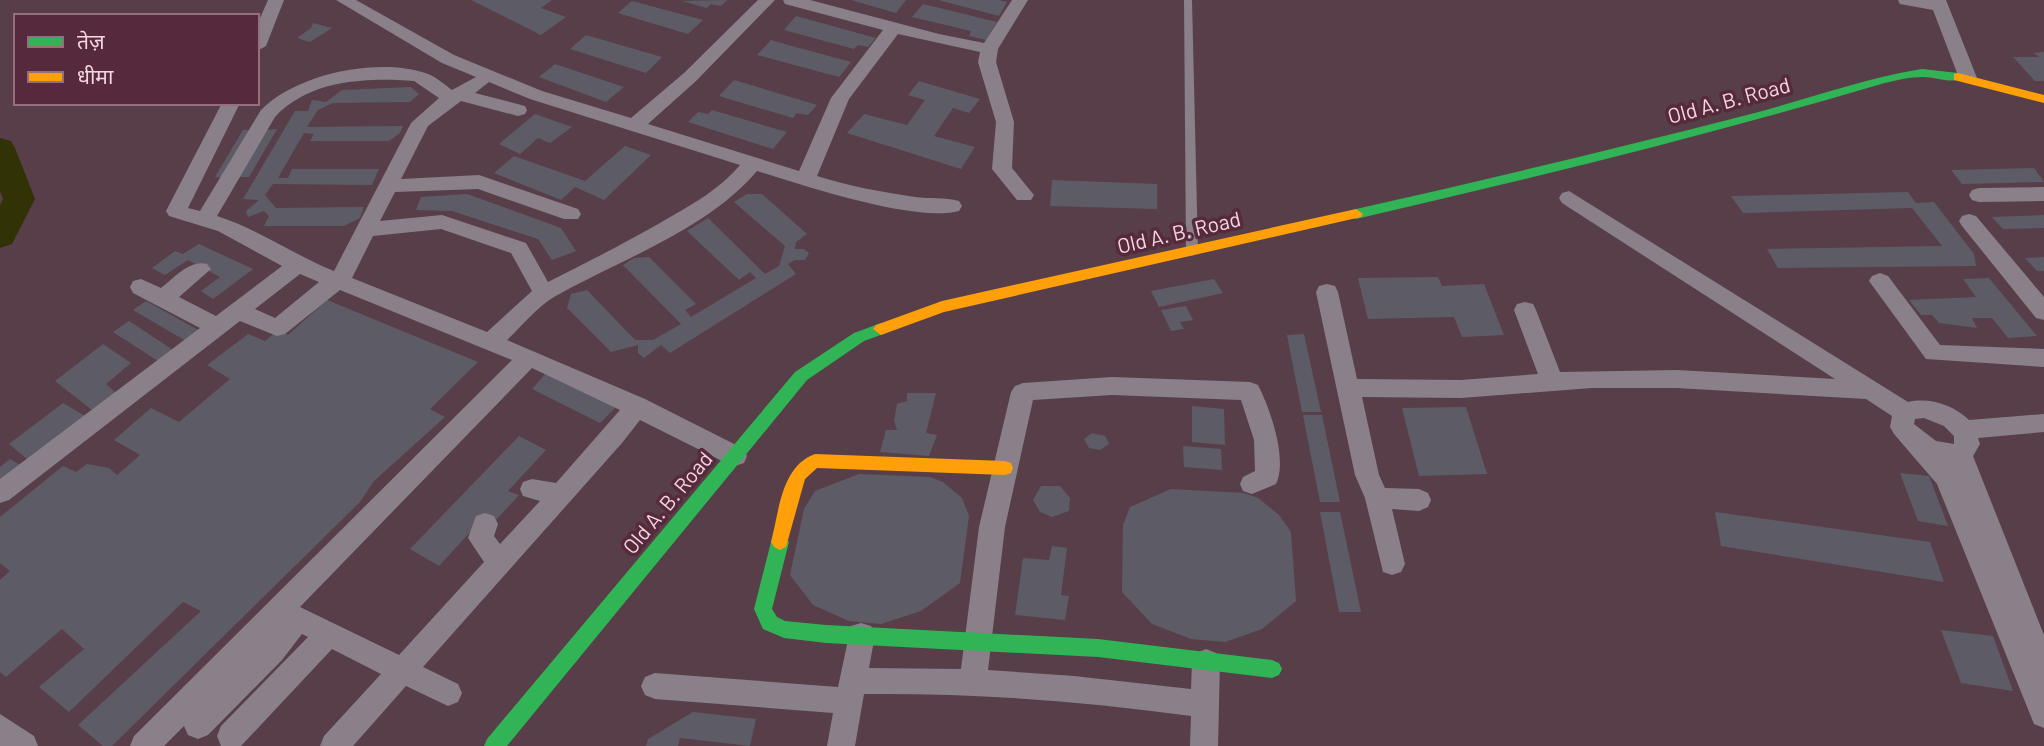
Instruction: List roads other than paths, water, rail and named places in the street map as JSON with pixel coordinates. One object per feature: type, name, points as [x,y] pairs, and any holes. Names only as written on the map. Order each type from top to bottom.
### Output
[{"type":"street","points":[[259,41],[276,0]]},
{"type":"street","points":[[344,0],[448,59],[487,76],[634,126],[840,190],[918,204],[952,206]]},
{"type":"street","points":[[634,126],[690,77],[767,0]]},
{"type":"street","points":[[791,0],[989,49]]},
{"type":"street","points":[[1020,0],[989,49],[987,62],[1005,122],[1002,169],[1024,195]]},
{"type":"street","points":[[1906,0],[1939,3],[1968,78]]},
{"type":"street","points":[[805,180],[840,98],[894,27]]},
{"type":"street","name":"Old A. B. Road","points":[[494,746],[801,376],[859,337],[942,307],[1545,171],[1752,118],[1883,79],[1922,73],[1968,78],[2044,99]]},
{"type":"street","points":[[206,218],[274,105],[338,77],[418,76],[457,97],[518,110]]},
{"type":"street","points":[[239,311],[277,328],[326,288],[339,282],[420,123],[481,81]]},
{"type":"street","points":[[230,105],[176,211],[189,217],[206,218],[298,265],[529,357],[637,406],[735,456]]},
{"type":"street","points":[[491,341],[544,293],[613,259],[712,202],[734,184],[752,164]]},
{"type":"street","points":[[390,186],[479,181],[571,214]]},
{"type":"street","points":[[1979,195],[2044,194]]},
{"type":"street","points":[[1569,198],[1905,412],[1923,408],[1952,418],[1963,442],[1981,513],[2044,668]]},
{"type":"street","points":[[1969,221],[2033,286],[2044,312]]},
{"type":"street","points":[[368,229],[442,222],[519,248],[544,293]]},
{"type":"street","points":[[0,493],[298,265]]},
{"type":"street","points":[[163,299],[200,269]]},
{"type":"street","points":[[1880,281],[1934,353],[2044,358]]},
{"type":"street","points":[[141,287],[218,327]]},
{"type":"street","points":[[1327,292],[1367,475],[1377,498],[1392,564]]},
{"type":"street","points":[[1525,310],[1552,381]]},
{"type":"street","points":[[144,746],[288,615],[529,357]]},
{"type":"street","points":[[1349,388],[1461,389],[1552,381],[1677,379],[1870,390]]},
{"type":"street","points":[[972,683],[992,527],[1023,392],[1112,386],[1250,391],[1266,440],[1267,477],[1252,484]]},
{"type":"street","points":[[334,746],[502,561],[637,406]]},
{"type":"street","points":[[1905,412],[1902,427],[1947,478],[2044,714]]},
{"type":"street","points":[[1918,444],[1945,455],[1963,442],[2044,423]]},
{"type":"street","points":[[1005,468],[815,461],[803,468],[797,477],[763,609],[770,623],[784,629],[1098,649],[1272,669]]},
{"type":"street","points":[[532,489],[561,494]]},
{"type":"street","points":[[1377,498],[1419,500]]},
{"type":"street","points":[[485,524],[481,538],[491,553],[502,561]]},
{"type":"street","points":[[288,615],[448,693]]},
{"type":"street","points":[[198,725],[272,651],[288,615]]},
{"type":"street","points":[[231,736],[328,635]]},
{"type":"street","points":[[841,746],[861,635]]},
{"type":"street","points":[[1204,746],[1206,662]]},
{"type":"street","points":[[655,686],[851,691],[914,680],[1164,698],[1204,704]]},
{"type":"street","points":[[0,728],[24,746]]},
{"type":"lane","points":[[1188,0],[1192,252]]},
{"type":"waterway","points":[[0,148],[19,199],[0,236]]}]
